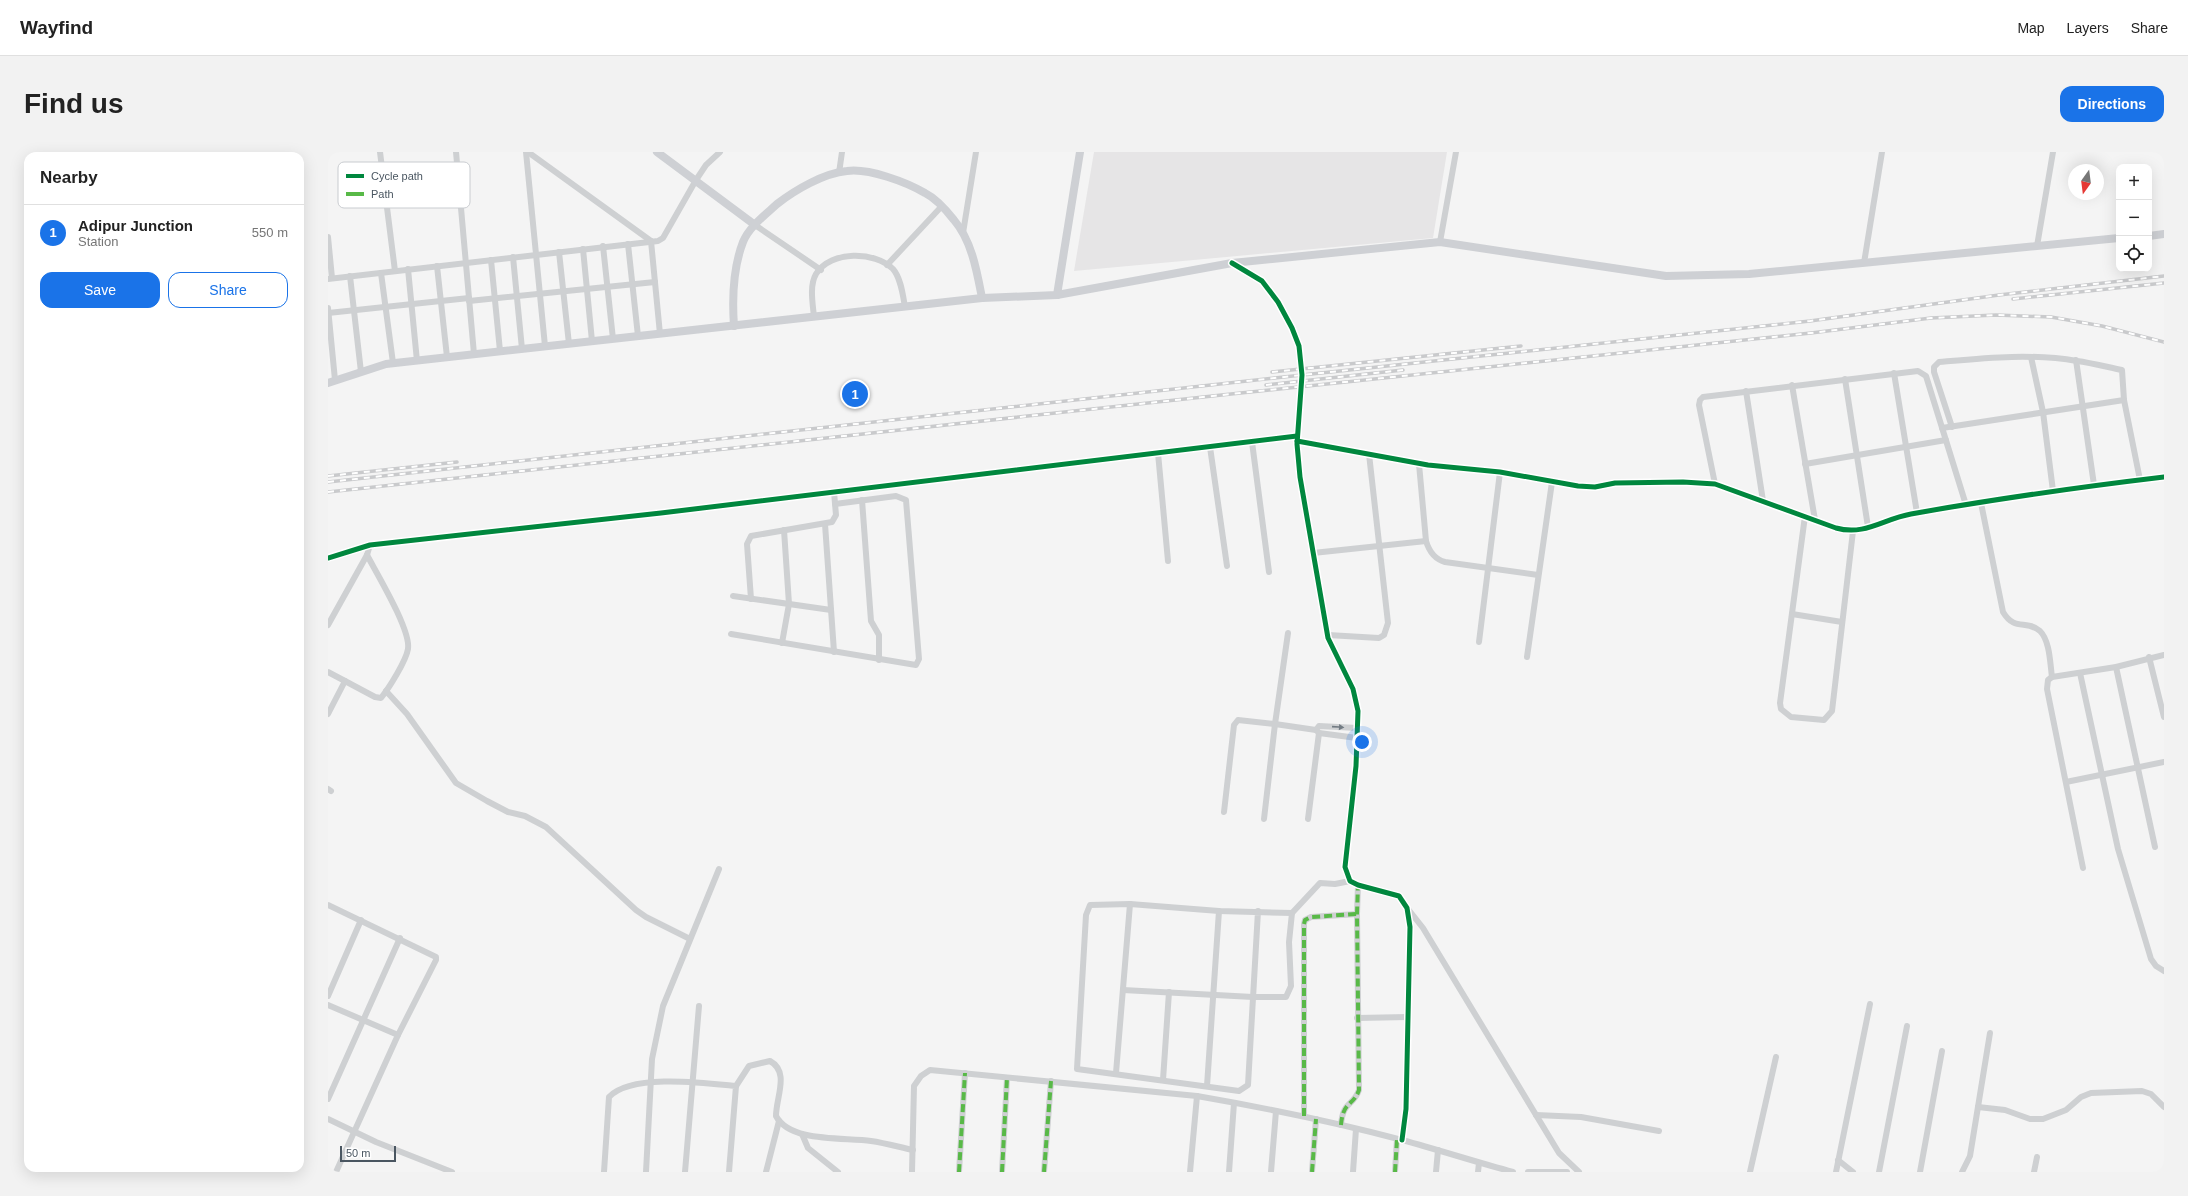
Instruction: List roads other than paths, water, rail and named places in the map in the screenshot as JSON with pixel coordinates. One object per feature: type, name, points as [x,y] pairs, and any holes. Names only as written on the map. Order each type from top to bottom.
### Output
[{"type":"main road","points":[[657,152],[755,225]]},
{"type":"main road","points":[[1057,296],[1080,152]]},
{"type":"main road","points":[[734,326],[732,304],[735,275],[744,241],[755,225],[790,194],[824,178],[848,171],[884,175],[926,193],[941,207],[954,220],[974,257],[982,298]]},
{"type":"main road","points":[[2152,236],[2164,234]]},
{"type":"main road","points":[[332,381],[393,363],[982,298],[1057,296],[1232,263],[1440,242],[1666,276],[1749,274],[2116,238]]},
{"type":"street","points":[[380,152],[381,162]]},
{"type":"street","points":[[456,152],[457,162]]},
{"type":"street","points":[[527,152],[651,241],[660,334]]},
{"type":"street","points":[[527,152],[545,346]]},
{"type":"street","points":[[328,237],[330,279],[603,246],[658,241],[663,238],[706,165],[720,152]]},
{"type":"street","points":[[838,173],[842,152]]},
{"type":"street","points":[[962,235],[975,152]]},
{"type":"street","points":[[1440,242],[1456,152]]},
{"type":"street","points":[[1864,263],[1882,152]]},
{"type":"street","points":[[2037,246],[2053,152]]},
{"type":"street","points":[[887,265],[941,207]]},
{"type":"street","points":[[387,208],[395,271]]},
{"type":"street","points":[[461,208],[474,354]]},
{"type":"street","points":[[755,225],[821,270]]},
{"type":"street","points":[[628,244],[638,336]]},
{"type":"street","points":[[603,246],[613,339]]},
{"type":"street","points":[[583,249],[592,341]]},
{"type":"street","points":[[559,252],[568,344]]},
{"type":"street","points":[[814,317],[813,287],[816,274],[830,261],[855,256],[877,258],[894,270],[901,288],[905,307]]},
{"type":"street","points":[[513,257],[522,349]]},
{"type":"street","points":[[491,260],[500,351]]},
{"type":"street","points":[[1232,263],[1262,281],[1278,302],[1292,328],[1299,346],[1302,375],[1297,438],[1300,476],[1328,635],[1353,689],[1358,711],[1356,766],[1345,867],[1350,881]]},
{"type":"street","points":[[437,266],[447,357]]},
{"type":"street","points":[[408,269],[417,361]]},
{"type":"street","points":[[381,273],[393,363]]},
{"type":"street","points":[[350,276],[361,372]]},
{"type":"street","points":[[328,313],[441,300],[495,298],[655,282]]},
{"type":"street","points":[[328,308],[332,381]]},
{"type":"street","points":[[1952,426],[1934,372],[1934,367],[1939,362],[1996,357],[2031,358],[2076,360],[2122,370],[2124,400],[2140,480]]},
{"type":"street","points":[[2031,358],[2043,412],[2053,492]]},
{"type":"street","points":[[2076,360],[2094,485]]},
{"type":"street","points":[[1715,484],[1699,405],[1700,400],[1708,395],[1918,371],[1926,376],[1966,505]]},
{"type":"street","points":[[1894,373],[1917,513]]},
{"type":"street","points":[[1844,379],[1868,527]]},
{"type":"street","points":[[1792,385],[1815,520]]},
{"type":"street","points":[[1746,391],[1763,501]]},
{"type":"street","points":[[1942,428],[2124,400]]},
{"type":"street","points":[[328,558],[370,545],[1297,438],[1419,464],[1500,472],[1586,487],[1616,483],[1683,482],[1715,484],[1815,520],[1853,531],[1917,513],[2094,485],[2164,477]]},
{"type":"street","points":[[1805,464],[1946,440]]},
{"type":"street","points":[[1252,442],[1269,572]]},
{"type":"street","points":[[1210,447],[1227,566]]},
{"type":"street","points":[[1158,453],[1168,561]]},
{"type":"street","points":[[1328,635],[1379,638],[1384,635],[1388,623],[1369,454]]},
{"type":"street","points":[[1419,464],[1426,541],[1432,553],[1441,561],[1538,575]]},
{"type":"street","points":[[1479,642],[1500,472]]},
{"type":"street","points":[[1527,657],[1552,482]]},
{"type":"street","points":[[751,599],[748,540],[754,535],[832,522],[835,518],[834,492]]},
{"type":"street","points":[[731,634],[913,666],[916,665],[919,659],[908,503],[902,497],[896,496],[835,504]]},
{"type":"street","points":[[862,500],[871,621],[879,635],[879,660]]},
{"type":"street","points":[[1981,503],[2003,612],[2006,620],[2011,623],[2032,626],[2041,632],[2046,642],[2052,676]]},
{"type":"street","points":[[1805,516],[1780,703],[1781,709],[1785,714],[1791,717],[1824,720],[1832,711],[1853,531]]},
{"type":"street","points":[[825,524],[834,652]]},
{"type":"street","points":[[782,643],[789,604],[784,530]]},
{"type":"street","points":[[1313,553],[1426,541]]},
{"type":"street","points":[[328,625],[367,555],[370,545]]},
{"type":"street","points":[[328,672],[377,698],[381,698],[408,647],[397,613],[367,555]]},
{"type":"street","points":[[733,596],[831,610]]},
{"type":"street","points":[[1792,614],[1842,622]]},
{"type":"street","points":[[1264,819],[1288,632]]},
{"type":"street","points":[[2083,868],[2047,689],[2048,680],[2052,676],[2116,667],[2164,655]]},
{"type":"street","points":[[2149,658],[2164,717]]},
{"type":"street","points":[[2116,667],[2155,847]]},
{"type":"street","points":[[2080,673],[2101,775],[2132,902],[2152,959],[2156,966],[2164,971]]},
{"type":"street","points":[[328,714],[345,681]]},
{"type":"street","points":[[386,691],[407,714],[456,783],[508,812],[531,818],[546,827],[646,918],[690,939]]},
{"type":"street","points":[[1224,812],[1236,721],[1275,724],[1357,738]]},
{"type":"street","points":[[1308,819],[1317,732],[1319,726],[1357,728]]},
{"type":"street","points":[[2066,782],[2164,762]]},
{"type":"street","points":[[646,1172],[652,1059],[663,1006],[719,869]]},
{"type":"street","points":[[1123,990],[1253,997],[1286,997],[1289,992],[1289,942],[1292,913],[1320,883],[1335,884],[1350,881],[1358,885],[1399,896],[1423,928],[1559,1153],[1579,1172]]},
{"type":"street","points":[[1341,1125],[1342,1113],[1346,1104],[1356,1097],[1359,1090],[1356,914],[1358,885]]},
{"type":"street","points":[[1258,912],[1248,1085],[1239,1091],[1116,1073],[1080,1070],[1076,1065],[1086,915],[1088,908],[1092,904],[1130,904],[1219,911],[1258,912],[1292,913]]},
{"type":"street","points":[[1116,1073],[1130,904]]},
{"type":"street","points":[[328,905],[433,954],[436,960],[398,1035],[336,1172]]},
{"type":"street","points":[[1395,1172],[1406,1109],[1410,927],[1407,908]]},
{"type":"street","points":[[1207,1086],[1212,995],[1219,911]]},
{"type":"street","points":[[1304,1116],[1305,920],[1311,917],[1356,914]]},
{"type":"street","points":[[328,996],[361,920]]},
{"type":"street","points":[[328,1099],[400,938]]},
{"type":"street","points":[[1164,1080],[1168,992]]},
{"type":"street","points":[[1836,1172],[1870,1004]]},
{"type":"street","points":[[328,1005],[398,1035]]},
{"type":"street","points":[[685,1172],[699,1006]]},
{"type":"street","points":[[1357,1018],[1408,1016]]},
{"type":"street","points":[[1879,1172],[1907,1026]]},
{"type":"street","points":[[1962,1172],[1970,1156],[1990,1033]]},
{"type":"street","points":[[1920,1172],[1942,1051]]},
{"type":"street","points":[[1750,1172],[1776,1057]]},
{"type":"street","points":[[729,1172],[736,1086],[749,1066],[770,1061],[776,1065],[781,1078],[776,1111],[779,1121],[786,1128],[802,1134],[871,1141],[913,1150]]},
{"type":"street","points":[[912,1172],[914,1086],[921,1076],[930,1070],[1197,1096],[1304,1116],[1400,1139],[1513,1172]]},
{"type":"street","points":[[959,1172],[965,1073]]},
{"type":"street","points":[[1002,1172],[1007,1078]]},
{"type":"street","points":[[604,1172],[609,1097],[614,1092],[652,1081],[693,1082],[736,1086]]},
{"type":"street","points":[[1044,1172],[1050,1081]]},
{"type":"street","points":[[1978,1107],[2004,1110],[2030,1119],[2043,1119],[2066,1110],[2091,1092],[2142,1091],[2151,1094],[2164,1108]]},
{"type":"street","points":[[1190,1172],[1197,1096]]},
{"type":"street","points":[[1229,1172],[1234,1103]]},
{"type":"street","points":[[1271,1172],[1276,1111]]},
{"type":"street","points":[[1536,1116],[1581,1118],[1659,1131]]},
{"type":"street","points":[[328,1119],[452,1172]]},
{"type":"street","points":[[1312,1172],[1316,1119]]},
{"type":"street","points":[[766,1172],[779,1121]]},
{"type":"street","points":[[1353,1172],[1356,1129]]},
{"type":"street","points":[[802,1134],[808,1148],[838,1172]]},
{"type":"street","points":[[1436,1172],[1438,1150]]},
{"type":"street","points":[[2034,1172],[2037,1157]]},
{"type":"street","points":[[1838,1160],[1853,1172]]},
{"type":"street","points":[[1478,1172],[1479,1163]]},
{"type":"street","points":[[1528,1172],[1567,1172]]},
{"type":"railway","points":[[328,482],[1810,321],[1999,295],[2164,276]]},
{"type":"railway","points":[[2013,299],[2164,283]]},
{"type":"railway","points":[[328,492],[1811,333],[1931,318],[1996,315],[2051,317],[2102,326],[2164,342]]},
{"type":"railway","points":[[1272,372],[1521,346]]},
{"type":"railway","points":[[1266,385],[1403,370]]},
{"type":"railway","points":[[328,476],[457,462]]},
{"type":"place","name":"Adipur Junction","points":[[855,394]]}]
